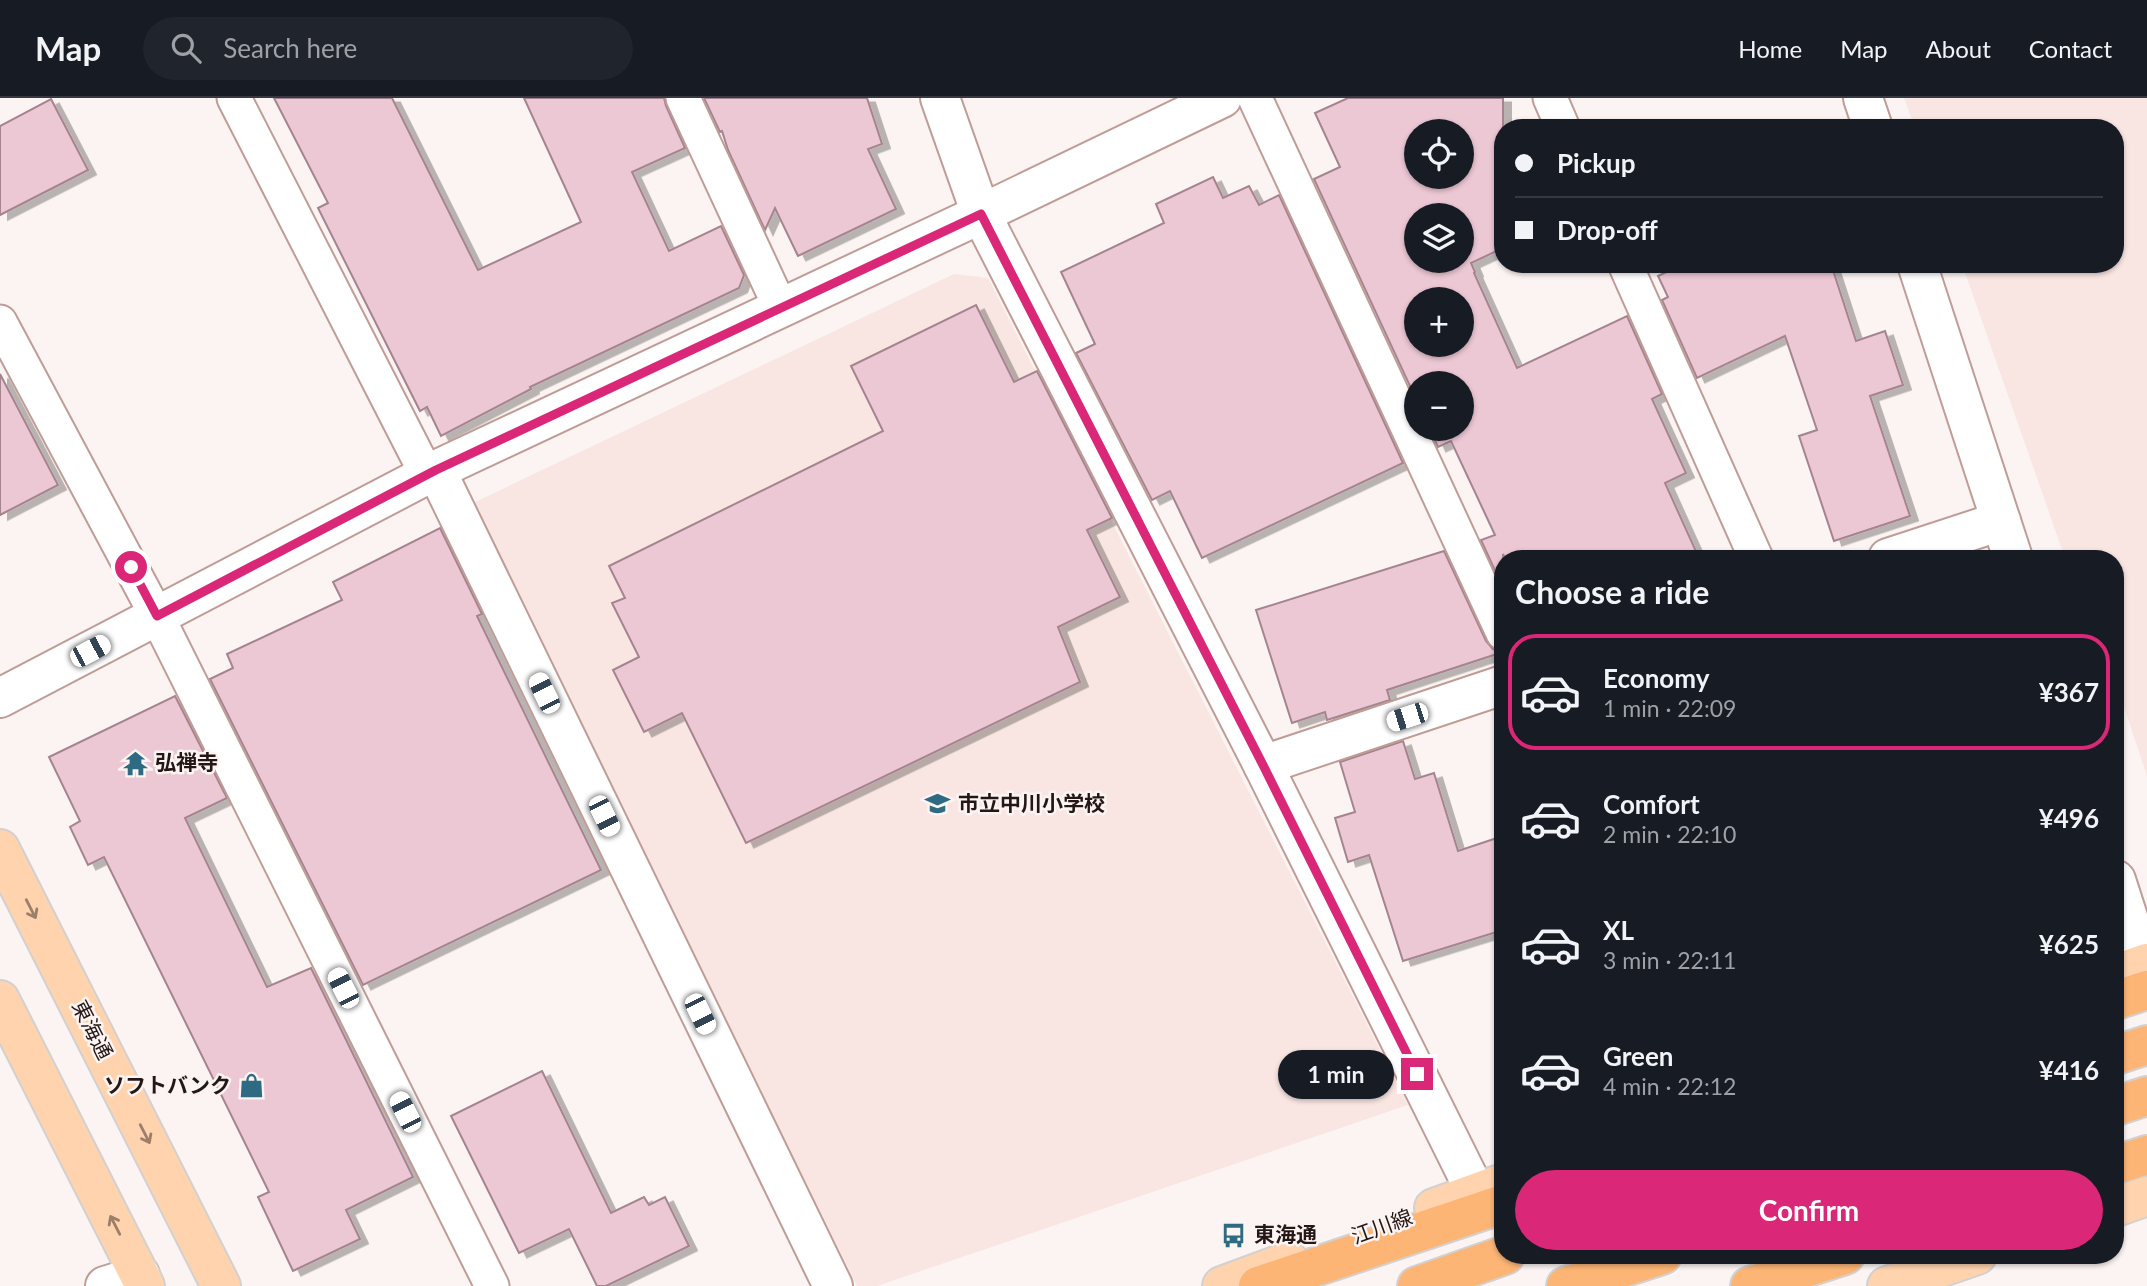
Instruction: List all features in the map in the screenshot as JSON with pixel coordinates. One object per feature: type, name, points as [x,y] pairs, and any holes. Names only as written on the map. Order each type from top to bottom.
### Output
[{"type":"highway","points":[[2124,990],[2138,973]]},
{"type":"highway","points":[[2124,1052],[2147,1045]]},
{"type":"highway","points":[[2124,1104],[2147,1096]]},
{"type":"highway","points":[[2124,1162],[2147,1155]]},
{"type":"highway","points":[[1258,1286],[1494,1194]]},
{"type":"highway","points":[[1418,1286],[1494,1259]]},
{"type":"highway","points":[[1566,1286],[1634,1264]]},
{"type":"highway","points":[[1750,1286],[1817,1264]]},
{"type":"main road","name":"東海通","points":[[0,849],[221,1286]]},
{"type":"main road","points":[[0,1000],[130,1282]]},
{"type":"main road","name":"江川線","points":[[1222,1286],[1494,1194]]},
{"type":"main road","points":[[2124,1204],[2147,1196]]},
{"type":"main road","points":[[1887,1286],[1951,1264]]},
{"type":"street","points":[[940,98],[981,214],[1263,765],[1494,1194]]},
{"type":"street","points":[[0,698],[431,473],[1222,98]]},
{"type":"street","points":[[1863,98],[1870,119]]},
{"type":"street","points":[[1920,273],[2010,550]]},
{"type":"street","points":[[431,473],[833,1286]]},
{"type":"street","points":[[1912,550],[2001,521]]},
{"type":"street","points":[[1263,765],[1494,688]]},
{"type":"street","points":[[2124,914],[2138,973]]},
{"type":"lane","points":[[234,98],[431,473]]},
{"type":"lane","points":[[683,98],[780,309]]},
{"type":"lane","points":[[1255,98],[1494,615]]},
{"type":"lane","points":[[1550,98],[1559,119]]},
{"type":"lane","points":[[1629,273],[1752,550]]},
{"type":"lane","points":[[0,322],[157,616],[492,1286]]},
{"type":"shaded area","points":[[1904,98],[2147,98],[2147,776],[2124,707],[2124,550],[2062,550],[1965,273],[2124,273],[2124,119],[1912,119]]},
{"type":"shaded area","name":"市立中川小学校","points":[[954,274],[988,278],[1408,1105],[877,1286],[857,1286],[473,503]]},
{"type":"building","points":[[274,98],[392,98],[478,270],[581,222],[524,98],[664,98],[685,148],[632,172],[669,251],[721,226],[744,275],[739,288],[530,387],[531,389],[441,436],[427,407],[420,411],[318,208],[328,203]]},
{"type":"building","points":[[704,98],[867,98],[882,144],[868,149],[896,209],[798,256],[775,208],[765,230],[722,131],[720,132]]},
{"type":"building","points":[[1348,98],[1503,98],[1503,119],[1494,119],[1494,252],[1474,262],[1474,203],[1404,203],[1404,273],[1474,273],[1517,368],[1627,316],[1662,394],[1652,399],[1686,473],[1665,483],[1695,550],[1494,550],[1494,568],[1481,540],[1495,535],[1451,441],[1474,441],[1474,371],[1404,371],[1404,373],[1314,179],[1340,167],[1315,113]]},
{"type":"building","points":[[51,99],[88,170],[0,215],[0,126]]},
{"type":"building","points":[[1213,177],[1223,198],[1249,186],[1259,205],[1279,195],[1403,463],[1202,558],[1170,491],[1152,500],[1076,353],[1095,344],[1061,272],[1164,223],[1156,204]]},
{"type":"building","points":[[1664,273],[1834,273],[1856,341],[1885,331],[1903,385],[1870,396],[1910,516],[1834,541],[1799,436],[1817,430],[1785,336],[1697,378],[1662,300],[1668,297],[1658,276]]},
{"type":"building","points":[[976,305],[1014,382],[1037,371],[1112,518],[1087,530],[1120,597],[1058,627],[1080,682],[746,843],[682,713],[644,732],[613,670],[639,657],[612,603],[625,598],[609,566],[883,431],[851,366]]},
{"type":"building","points":[[0,374],[58,485],[0,515]]},
{"type":"building","points":[[1435,441],[1451,441],[1438,447]]},
{"type":"building","points":[[440,528],[482,614],[477,616],[601,870],[363,985],[210,679],[233,668],[227,654],[342,600],[333,582]]},
{"type":"building","points":[[1444,551],[1486,641],[1494,649],[1494,655],[1387,690],[1390,700],[1327,720],[1325,712],[1292,723],[1256,610]]},
{"type":"building","points":[[175,696],[227,798],[185,818],[267,987],[311,968],[413,1177],[346,1210],[360,1239],[293,1271],[258,1197],[269,1192],[104,857],[88,865],[70,827],[80,821],[49,757]]},
{"type":"building","points":[[1403,741],[1415,779],[1434,773],[1458,851],[1494,839],[1494,933],[1403,961],[1369,855],[1348,862],[1335,818],[1355,812],[1340,762]]},
{"type":"building","points":[[542,1071],[611,1213],[644,1197],[649,1205],[665,1197],[689,1246],[606,1286],[597,1286],[569,1229],[519,1253],[451,1116]]},
{"type":"place","name":"弘禅寺","points":[[135,763]]},
{"type":"place","name":"市立中川小学校","points":[[938,804]]},
{"type":"place","name":"ソフトバンク","points":[[251,1086]]},
{"type":"place","name":"東海通","points":[[1234,1235]]},
{"type":"route","points":[[131,567],[157,616],[436,470],[981,214],[1263,765],[1417,1074]]}]
